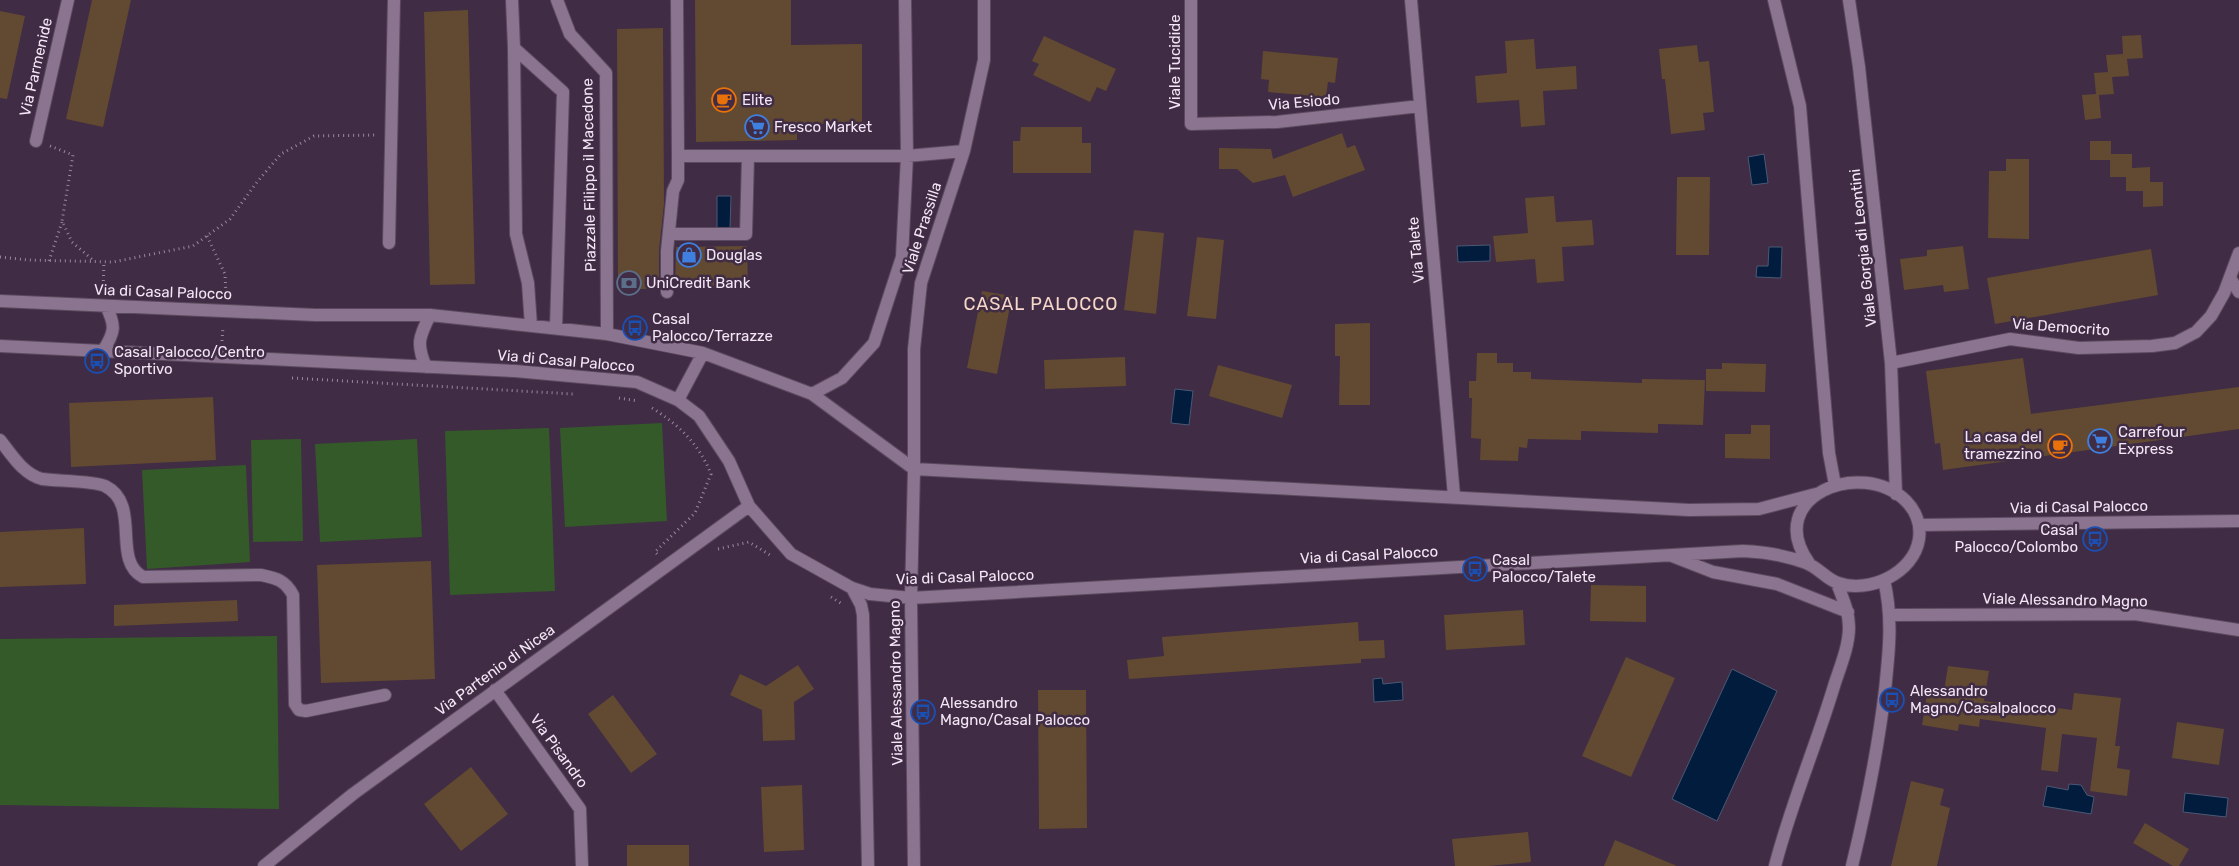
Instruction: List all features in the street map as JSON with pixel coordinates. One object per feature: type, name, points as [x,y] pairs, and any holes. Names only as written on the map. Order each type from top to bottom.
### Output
[{"type":"street","name":"Via Parmenide","points":[[36,141],[68,0]]},
{"type":"street","points":[[389,243],[394,0]]},
{"type":"street","points":[[512,0],[516,234],[528,283],[531,326]]},
{"type":"street","name":"Piazzale Filippo il Macedone","points":[[557,0],[570,34],[606,74],[607,334]]},
{"type":"street","points":[[666,292],[673,191],[678,180],[677,0]]},
{"type":"street","name":"Viale Prassilla","points":[[812,394],[842,378],[874,343],[902,257],[907,156],[905,0]]},
{"type":"street","name":"Viale Prassilla","points":[[914,469],[914,349],[922,283],[964,151],[984,60],[984,0]]},
{"type":"street","name":"Viale Tucidide","points":[[1191,124],[1192,0]]},
{"type":"street","name":"Via Talete","points":[[1411,0],[1454,496]]},
{"type":"street","points":[[1774,0],[1800,106],[1829,453],[1835,485]]},
{"type":"street","name":"Viale Gorgia di Leontini","points":[[1849,0],[1859,67],[1891,363],[1896,494]]},
{"type":"street","name":"Piazzale Filippo il Macedone","points":[[514,48],[563,92],[556,328]]},
{"type":"street","name":"Via Esiodo","points":[[1191,124],[1277,122],[1420,106]]},
{"type":"street","points":[[678,156],[907,156],[964,151]]},
{"type":"street","points":[[669,234],[746,234],[748,156]]},
{"type":"street","name":"Via Democrito","points":[[1891,363],[2010,339],[2079,348],[2152,346],[2175,342],[2196,332],[2211,316],[2230,278],[2239,253]]},
{"type":"street","points":[[2230,278],[2239,292]]},
{"type":"street","name":"Via di Casal Palocco","points":[[0,302],[315,315],[430,316],[607,334],[703,353],[812,394],[914,469]]},
{"type":"street","points":[[103,351],[112,337],[113,322],[106,306]]},
{"type":"street","points":[[426,367],[419,351],[420,335],[430,316]]},
{"type":"street","name":"Via di Casal Palocco","points":[[2,346],[515,372],[637,382],[678,400],[699,416],[729,461],[749,506],[791,554],[852,588],[870,594],[911,598],[1743,550],[1769,552],[1809,563],[1837,583]]},
{"type":"street","points":[[678,400],[703,353]]},
{"type":"street","points":[[0,440],[22,468],[33,476],[42,479],[103,485],[114,492],[123,506],[130,565],[136,574],[143,577],[261,575],[279,578],[289,588],[292,595],[295,704],[300,710],[306,711],[385,695]]},
{"type":"street","points":[[914,469],[1454,496],[1689,510],[1759,509],[1816,494],[1835,485],[1865,483],[1896,494],[1910,506],[1919,525],[1919,541],[1914,555],[1902,568],[1884,580],[1861,586],[1837,583],[1848,612],[1847,644],[1827,711],[1792,804],[1775,866]]},
{"type":"street","name":"Viale Alessandro Magno","points":[[914,469],[911,598],[914,866]]},
{"type":"street","points":[[1809,563],[1798,545],[1797,524],[1803,508],[1816,494]]},
{"type":"street","name":"Via Partenio di Nicea","points":[[264,866],[354,794],[665,565],[749,506]]},
{"type":"street","name":"Via di Casal Palocco","points":[[1919,525],[2239,521]]},
{"type":"street","points":[[1667,555],[1713,572],[1777,584],[1848,612]]},
{"type":"street","points":[[1852,866],[1870,791],[1880,732],[1889,657],[1891,615],[1884,580]]},
{"type":"street","name":"Viale Alessandro Magno","points":[[852,588],[861,605],[864,623],[868,866]]},
{"type":"street","name":"Viale Alessandro Magno","points":[[1891,615],[2135,614],[2239,630]]},
{"type":"street","name":"Via Pisandro","points":[[495,690],[580,808],[582,866]]},
{"type":"path","points":[[0,257],[49,261],[114,262],[193,246],[230,219],[257,182],[281,154],[314,136],[392,135]]},
{"type":"path","points":[[36,141],[73,155],[62,221],[49,261]]},
{"type":"path","points":[[62,221],[72,242],[94,261]]},
{"type":"path","points":[[207,236],[225,274],[220,358]]},
{"type":"path","points":[[286,377],[583,395]]},
{"type":"path","points":[[611,397],[643,402]]},
{"type":"path","points":[[650,407],[673,421],[703,454],[711,474],[695,513],[655,552],[665,565]]},
{"type":"path","points":[[717,550],[750,542],[771,556]]},
{"type":"path","points":[[829,596],[843,605]]},
{"type":"green space","points":[[662,423],[667,521],[565,527],[560,428]]},
{"type":"green space","points":[[549,428],[555,591],[450,595],[445,431]]},
{"type":"green space","points":[[301,439],[303,541],[253,542],[251,440]]},
{"type":"green space","points":[[417,439],[422,537],[320,542],[315,444]]},
{"type":"green space","points":[[246,465],[250,562],[147,569],[142,470]]},
{"type":"green space","points":[[277,636],[279,809],[0,805],[0,639]]},
{"type":"water","points":[[1764,154],[1768,183],[1752,185],[1748,157]]},
{"type":"water","points":[[717,196],[731,196],[730,229],[717,229]]},
{"type":"water","points":[[1490,245],[1490,261],[1458,262],[1457,246]]},
{"type":"water","points":[[1769,247],[1782,247],[1781,278],[1756,277],[1757,266],[1768,266]]},
{"type":"water","points":[[1175,389],[1193,391],[1189,425],[1171,423]]},
{"type":"water","points":[[1732,669],[1777,691],[1717,821],[1672,799]]},
{"type":"water","points":[[1382,678],[1383,684],[1402,682],[1403,700],[1374,702],[1373,679]]},
{"type":"water","points":[[2069,784],[2081,785],[2087,795],[2094,797],[2091,814],[2043,806],[2047,786],[2068,790]]},
{"type":"water","points":[[2185,793],[2228,798],[2226,817],[2183,812]]},
{"type":"building","points":[[92,0],[131,0],[103,127],[66,119]]},
{"type":"building","points":[[695,0],[791,0],[791,45],[862,44],[862,123],[797,124],[797,140],[696,142]]},
{"type":"building","points":[[468,10],[475,284],[430,285],[424,12]]},
{"type":"building","points":[[0,11],[25,16],[7,99],[0,98]]},
{"type":"building","points":[[663,28],[664,204],[659,250],[659,289],[618,289],[617,29]]},
{"type":"building","points":[[2141,35],[2143,58],[2127,59],[2129,76],[2112,77],[2114,94],[2099,95],[2101,118],[2085,120],[2082,95],[2096,94],[2094,73],[2108,72],[2106,55],[2123,54],[2122,36]]},
{"type":"building","points":[[1044,36],[1116,69],[1106,91],[1097,87],[1090,102],[1033,75],[1039,64],[1032,61]]},
{"type":"building","points":[[1534,39],[1536,69],[1576,66],[1577,89],[1543,91],[1545,125],[1521,127],[1519,100],[1477,103],[1475,76],[1507,73],[1505,41]]},
{"type":"building","points":[[1697,45],[1699,62],[1709,61],[1714,112],[1703,113],[1705,130],[1671,134],[1665,79],[1662,79],[1659,49]]},
{"type":"building","points":[[1263,51],[1338,58],[1335,83],[1328,82],[1326,97],[1268,92],[1269,80],[1261,79]]},
{"type":"building","points":[[1021,127],[1082,127],[1082,143],[1091,143],[1091,173],[1013,173],[1013,141],[1020,141]]},
{"type":"building","points":[[1342,133],[1347,148],[1355,145],[1365,170],[1293,197],[1285,175],[1253,183],[1237,169],[1219,169],[1219,148],[1271,149],[1273,159]]},
{"type":"building","points":[[2090,141],[2111,141],[2111,154],[2132,154],[2132,168],[2150,167],[2150,182],[2163,182],[2163,206],[2143,207],[2143,191],[2126,191],[2126,177],[2110,177],[2110,160],[2090,160]]},
{"type":"building","points":[[2006,159],[2029,159],[2029,239],[1988,238],[1989,171],[2006,171]]},
{"type":"building","points":[[1677,177],[1710,177],[1709,255],[1676,255]]},
{"type":"building","points":[[1554,196],[1556,222],[1592,220],[1594,245],[1562,247],[1564,281],[1537,283],[1535,259],[1496,262],[1493,236],[1528,233],[1525,198]]},
{"type":"building","points":[[1134,230],[1164,233],[1156,314],[1124,310]]},
{"type":"building","points":[[1197,237],[1224,240],[1216,319],[1187,316]]},
{"type":"building","points":[[747,246],[748,287],[675,288],[676,247]]},
{"type":"building","points":[[1963,246],[1969,289],[1944,292],[1943,285],[1904,290],[1900,259],[1927,256],[1927,250]]},
{"type":"building","points":[[2151,249],[2158,295],[1995,324],[1987,278]]},
{"type":"building","points":[[982,291],[1012,296],[997,374],[967,368]]},
{"type":"building","points":[[1370,323],[1370,405],[1339,405],[1340,356],[1335,356],[1335,324]]},
{"type":"building","points":[[1477,353],[1497,353],[1497,363],[1513,363],[1513,372],[1531,372],[1531,379],[1642,383],[1642,379],[1705,380],[1703,425],[1658,424],[1658,433],[1581,431],[1581,440],[1528,439],[1527,448],[1519,447],[1518,461],[1480,460],[1481,439],[1471,438],[1472,398],[1469,398],[1469,381],[1476,381]]},
{"type":"building","points":[[1125,357],[1126,386],[1045,389],[1044,360]]},
{"type":"building","points":[[2023,358],[2031,414],[2239,387],[2239,429],[1943,470],[1940,443],[1935,444],[1926,371]]},
{"type":"building","points":[[1722,363],[1766,364],[1765,392],[1706,391],[1706,369],[1722,369]]},
{"type":"building","points":[[1218,365],[1292,385],[1282,418],[1209,396]]},
{"type":"building","points":[[213,397],[216,460],[71,467],[69,403]]},
{"type":"building","points":[[1751,425],[1770,425],[1770,459],[1725,458],[1725,434],[1751,434]]},
{"type":"building","points":[[84,528],[86,584],[0,587],[0,532]]},
{"type":"building","points":[[431,561],[435,679],[321,683],[317,565]]},
{"type":"building","points":[[1591,585],[1646,586],[1646,622],[1590,621]]},
{"type":"building","points":[[237,600],[238,621],[114,626],[114,605]]},
{"type":"building","points":[[1523,610],[1525,645],[1446,650],[1444,615]]},
{"type":"building","points":[[1358,622],[1359,641],[1384,640],[1385,658],[1361,659],[1361,663],[1129,679],[1127,660],[1164,656],[1162,637]]},
{"type":"building","points":[[1626,657],[1675,678],[1631,777],[1582,756]]},
{"type":"building","points":[[798,665],[814,689],[794,702],[795,740],[763,741],[762,710],[730,695],[740,674],[766,686]]},
{"type":"building","points":[[1948,666],[1989,671],[1984,701],[2048,710],[2049,707],[2072,710],[2074,693],[2121,698],[2115,746],[2120,746],[2117,768],[2130,770],[2127,796],[2090,791],[2097,738],[2062,734],[2058,772],[2041,770],[2046,728],[1980,719],[1979,727],[1959,724],[1958,731],[1922,725],[1927,694],[1943,697]]},
{"type":"building","points":[[1038,690],[1086,690],[1087,828],[1039,829]]},
{"type":"building","points":[[613,695],[657,754],[631,773],[588,714]]},
{"type":"building","points":[[2177,722],[2224,729],[2219,765],[2172,758]]},
{"type":"building","points":[[471,767],[508,814],[461,851],[424,804]]},
{"type":"building","points":[[1911,781],[1944,789],[1940,805],[1950,808],[1937,866],[1891,866]]},
{"type":"building","points":[[802,785],[804,850],[764,852],[761,787]]},
{"type":"building","points":[[2145,823],[2189,849],[2179,866],[2173,866],[2133,843]]},
{"type":"building","points":[[1528,832],[1531,862],[1488,866],[1455,866],[1452,839]]},
{"type":"building","points":[[1615,840],[1677,866],[1604,866]]},
{"type":"building","points":[[627,845],[689,845],[689,866],[627,866]]},
{"type":"place","name":"Elite","points":[[724,100]]},
{"type":"place","name":"Fresco Market","points":[[757,127]]},
{"type":"place","name":"Douglas","points":[[689,255]]},
{"type":"place","name":"UniCredit Bank","points":[[629,283]]},
{"type":"place","name":"Casal Palocco/Terrazze","points":[[635,328]]},
{"type":"place","name":"Casal Palocco/Centro Sportivo","points":[[97,361]]},
{"type":"place","name":"Carrefour Express","points":[[2100,441]]},
{"type":"place","name":"La casa del tramezzino","points":[[2060,446]]},
{"type":"place","name":"Casal Palocco/Colombo","points":[[2095,539]]},
{"type":"place","name":"Casal Palocco/Talete","points":[[1475,569]]},
{"type":"place","name":"Alessandro Magno/Casalpalocco","points":[[1892,700]]},
{"type":"place","name":"Alessandro Magno/Casal Palocco","points":[[923,712]]},
{"type":"district","name":"CASAL PALOCCO","points":[[1041,304]]}]
